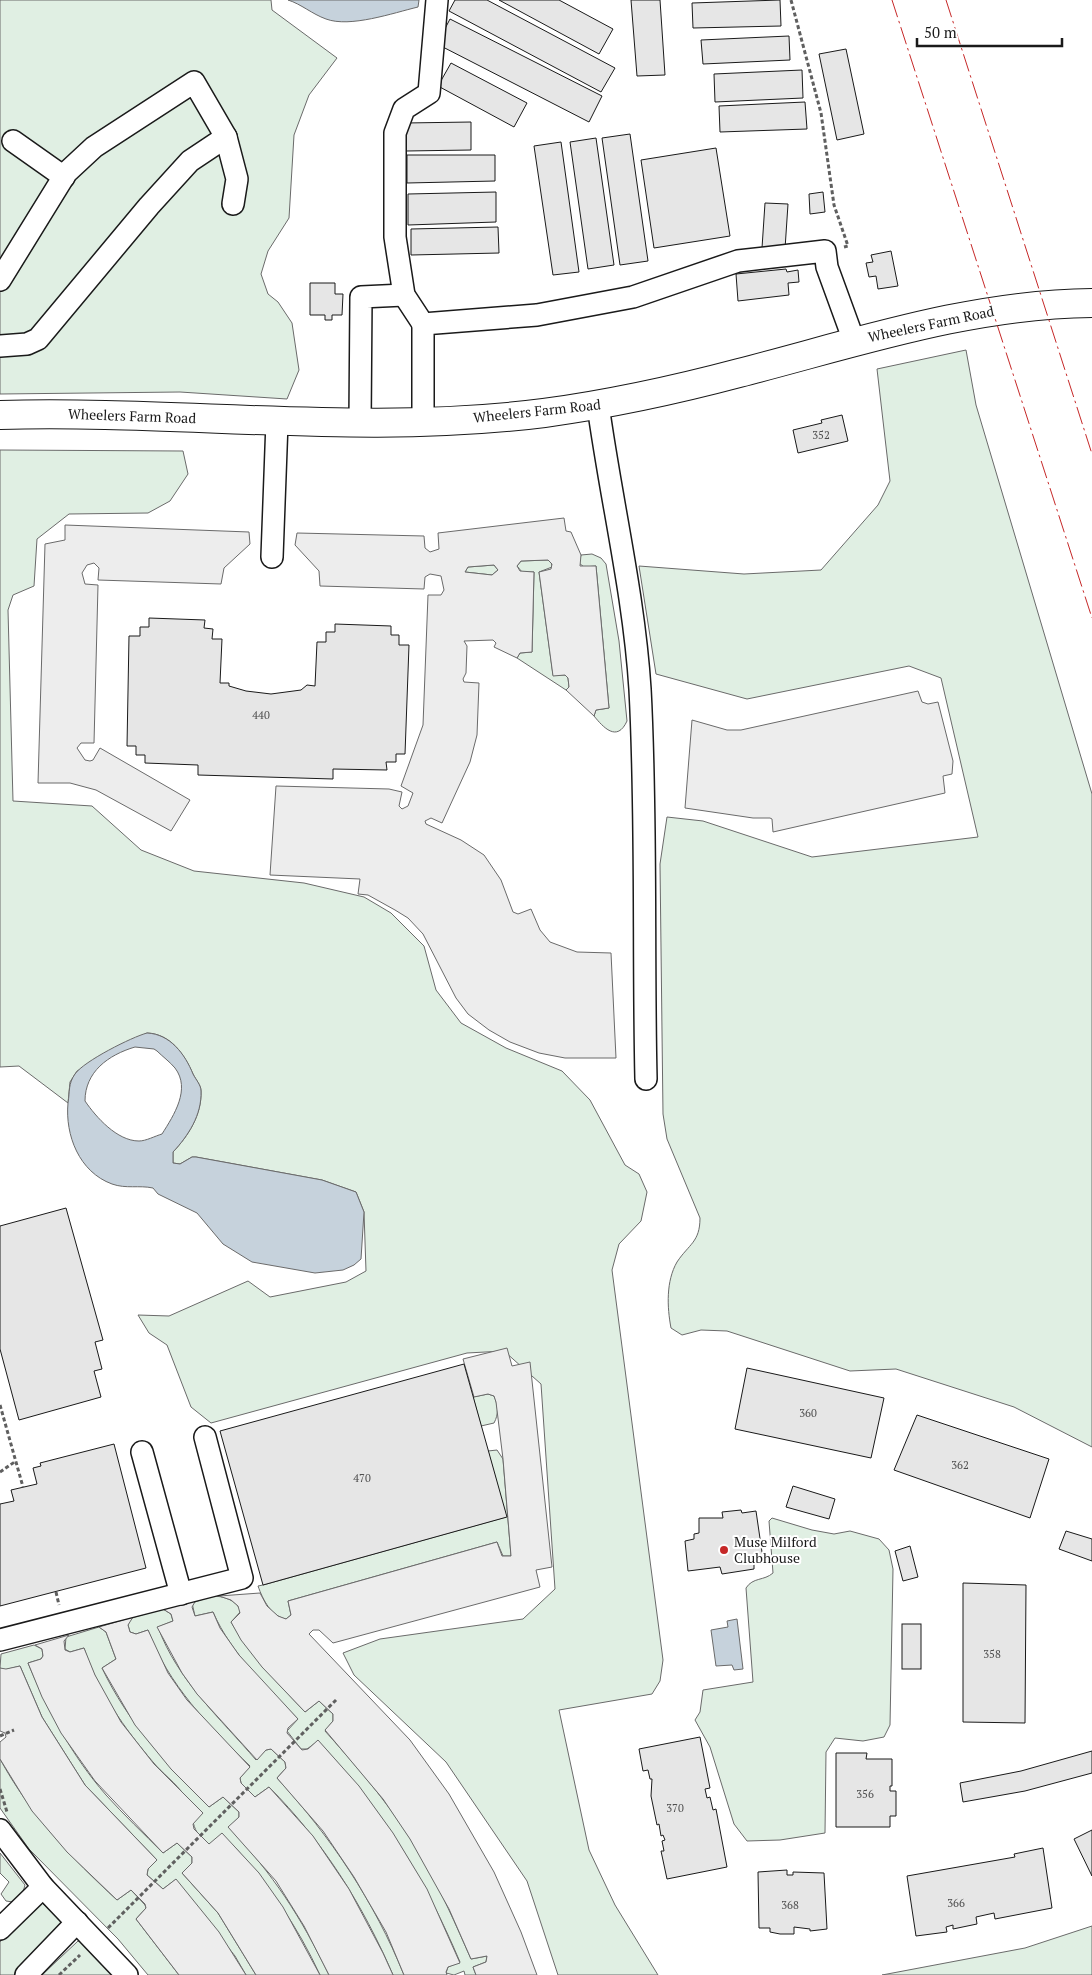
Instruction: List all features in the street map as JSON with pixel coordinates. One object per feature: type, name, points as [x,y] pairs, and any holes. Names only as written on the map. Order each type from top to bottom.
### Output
[{"type":"main road","name":"Wheelers Farm Road","points":[[0,415],[56,413],[277,422],[360,423],[540,413],[598,405],[739,373],[854,341],[978,312],[1026,306],[1092,303]]},
{"type":"lane","points":[[423,421],[423,324],[404,295],[395,237],[395,133],[404,109],[429,93],[437,0]]},
{"type":"lane","points":[[0,280],[64,176],[94,147],[194,82],[226,137],[237,179],[233,204]]},
{"type":"lane","points":[[0,346],[27,344],[38,338],[149,206],[190,161],[226,137]]},
{"type":"lane","points":[[13,142],[64,176]]},
{"type":"lane","points":[[423,324],[537,315],[633,297],[738,261],[825,252],[827,267],[854,341]]},
{"type":"lane","points":[[360,423],[358,359],[361,297],[404,295]]},
{"type":"lane","points":[[598,405],[633,627],[640,689],[646,1079]]},
{"type":"lane","points":[[272,557],[277,422]]},
{"type":"lane","points":[[0,1640],[242,1578],[206,1437]]},
{"type":"lane","points":[[142,1452],[181,1594]]},
{"type":"lane","points":[[0,1830],[43,1887],[127,1975]]},
{"type":"lane","points":[[0,1929],[43,1887]]},
{"type":"lane","points":[[26,1975],[77,1922]]},
{"type":"path","points":[[791,0],[821,113],[834,205],[848,246],[825,252]]},
{"type":"path","points":[[0,1405],[24,1487]]},
{"type":"path","points":[[0,1472],[16,1461]]},
{"type":"path","points":[[56,1592],[60,1608]]},
{"type":"path","points":[[59,1975],[336,1699]]},
{"type":"path","points":[[0,1736],[14,1730]]},
{"type":"green space","points":[[0,0],[271,0],[272,10],[337,58],[309,95],[294,135],[289,218],[268,251],[261,274],[268,294],[278,302],[292,323],[299,370],[287,399],[180,392],[0,394]]},
{"type":"green space","points":[[966,350],[976,405],[1092,794],[1092,1447],[1014,1407],[896,1369],[850,1371],[727,1331],[701,1330],[682,1335],[671,1328],[668,1303],[673,1269],[696,1238],[700,1226],[700,1218],[667,1139],[663,1114],[660,864],[667,817],[703,821],[812,857],[978,837],[941,678],[909,666],[747,699],[656,674],[639,566],[744,574],[821,570],[878,505],[890,481],[877,369]]},
{"type":"green space","points":[[0,450],[183,451],[188,474],[170,501],[148,513],[69,514],[37,539],[34,586],[13,595],[8,610],[13,801],[92,806],[141,850],[194,871],[304,883],[364,897],[391,913],[424,946],[436,990],[461,1023],[506,1048],[562,1071],[590,1100],[625,1165],[639,1174],[647,1192],[641,1221],[619,1244],[612,1270],[663,1660],[660,1681],[652,1694],[559,1710],[589,1850],[615,1905],[658,1975],[558,1975],[527,1881],[446,1762],[354,1675],[343,1653],[380,1639],[523,1619],[555,1589],[541,1384],[504,1351],[467,1353],[211,1423],[191,1407],[167,1345],[149,1333],[138,1315],[169,1316],[248,1281],[270,1297],[346,1282],[366,1271],[364,1212],[356,1192],[322,1180],[196,1157],[192,1157],[180,1164],[173,1163],[173,1152],[189,1132],[197,1117],[201,1100],[201,1089],[176,1046],[155,1034],[147,1033],[77,1071],[70,1082],[68,1103],[19,1066],[0,1067]]},
{"type":"green space","points":[[592,554],[601,558],[606,564],[619,641],[627,721],[623,728],[615,732],[602,725],[594,716],[596,710],[609,708],[596,566],[584,567],[579,563],[581,555]]},
{"type":"green space","points":[[521,561],[551,561],[552,567],[539,572],[553,675],[565,675],[568,678],[569,687],[566,690],[517,658],[520,653],[532,652],[534,572],[522,572],[517,566]]},
{"type":"green space","points":[[494,565],[498,570],[492,575],[465,572],[468,567]]},
{"type":"green space","points":[[488,1394],[494,1396],[497,1416],[494,1423],[481,1426],[473,1397]]},
{"type":"green space","points":[[497,1450],[503,1459],[511,1556],[503,1556],[497,1542],[288,1601],[291,1615],[286,1619],[276,1615],[268,1607],[258,1586],[506,1517],[488,1451]]},
{"type":"green space","points":[[772,1518],[812,1530],[834,1534],[850,1531],[879,1539],[889,1550],[893,1569],[890,1725],[884,1737],[863,1741],[835,1738],[826,1752],[825,1833],[780,1840],[747,1841],[734,1824],[710,1747],[695,1720],[700,1712],[703,1690],[753,1682],[746,1588],[752,1582],[773,1573],[769,1521]]},
{"type":"green space","points":[[212,1596],[229,1599],[239,1607],[241,1611],[231,1622],[239,1635],[265,1669],[305,1712],[319,1701],[333,1714],[333,1721],[325,1731],[377,1792],[413,1842],[436,1883],[471,1959],[487,1956],[486,1962],[473,1967],[476,1975],[465,1975],[464,1971],[454,1975],[446,1973],[448,1967],[460,1962],[446,1930],[416,1872],[382,1818],[362,1792],[318,1741],[307,1749],[301,1749],[287,1731],[298,1719],[240,1656],[221,1628],[213,1612],[195,1616],[192,1603]]},
{"type":"green space","points":[[163,1609],[171,1614],[173,1621],[158,1627],[176,1664],[201,1698],[256,1760],[266,1750],[271,1749],[285,1762],[286,1768],[277,1778],[315,1823],[349,1871],[379,1921],[404,1975],[393,1975],[355,1899],[307,1829],[269,1787],[255,1797],[241,1783],[240,1778],[250,1766],[205,1720],[178,1687],[156,1650],[148,1630],[136,1634],[130,1632],[128,1625],[131,1618]]},
{"type":"green space","points":[[99,1627],[106,1632],[116,1659],[102,1668],[124,1707],[164,1759],[209,1807],[223,1797],[239,1812],[239,1817],[229,1827],[260,1862],[285,1897],[329,1975],[320,1975],[282,1907],[234,1846],[209,1844],[197,1833],[188,1802],[184,1795],[153,1762],[122,1722],[104,1694],[84,1648],[70,1652],[65,1649],[66,1637]]},
{"type":"green space","points":[[34,1645],[42,1649],[43,1656],[41,1659],[28,1663],[53,1716],[82,1765],[106,1795],[163,1853],[177,1843],[192,1857],[192,1863],[182,1873],[218,1913],[256,1975],[246,1975],[235,1956],[175,1880],[163,1889],[147,1875],[148,1869],[157,1860],[85,1785],[42,1717],[20,1666],[4,1670],[0,1668],[1,1654]]},
{"type":"green space","points":[[0,1759],[38,1817],[84,1868],[117,1900],[131,1890],[145,1905],[146,1908],[136,1919],[179,1975],[148,1975],[118,1939],[29,1849],[0,1808]]},
{"type":"green space","points":[[0,1853],[25,1885],[23,1892],[13,1902],[6,1901],[1,1894],[9,1882],[0,1873]]},
{"type":"green space","points":[[42,1903],[62,1921],[63,1925],[17,1975],[0,1975],[0,1942],[34,1907]]},
{"type":"green space","points":[[1092,1926],[1092,1975],[882,1975],[1025,1948]]},
{"type":"green space","points":[[78,1941],[83,1942],[115,1975],[42,1975]]},
{"type":"shaded area","points":[[288,0],[419,0],[418,7],[372,19],[347,22],[326,19]]},
{"type":"shaded area","points":[[564,518],[566,531],[571,532],[581,555],[580,566],[596,566],[609,708],[596,710],[594,716],[566,690],[569,687],[568,678],[565,675],[553,676],[539,572],[551,569],[552,564],[548,560],[521,561],[517,566],[520,571],[534,572],[532,652],[520,653],[517,658],[494,647],[496,643],[493,640],[464,641],[467,646],[464,682],[479,683],[477,735],[470,762],[442,823],[431,818],[425,821],[426,824],[461,840],[484,855],[501,880],[513,912],[518,914],[531,909],[540,930],[550,942],[577,952],[611,953],[616,1058],[565,1058],[539,1053],[510,1042],[489,1030],[468,1014],[456,998],[423,934],[408,918],[395,910],[368,895],[358,894],[360,879],[270,875],[276,786],[389,789],[402,792],[399,806],[402,809],[408,806],[413,793],[401,786],[423,725],[428,595],[441,595],[444,590],[441,576],[430,574],[425,577],[424,589],[320,586],[319,571],[295,545],[297,533],[424,536],[425,548],[430,552],[439,549],[438,533]],"holes":[[[494,565],[498,570],[492,575],[465,572],[468,567]]]},
{"type":"shaded area","points":[[65,525],[249,532],[250,544],[224,568],[221,584],[98,580],[99,568],[94,563],[87,565],[82,573],[85,584],[98,585],[94,743],[81,743],[77,748],[85,760],[90,761],[93,760],[100,748],[190,800],[171,831],[96,790],[70,783],[38,783],[45,544],[65,540]]},
{"type":"shaded area","points":[[918,691],[922,702],[928,704],[938,702],[953,761],[952,774],[943,776],[945,793],[773,832],[772,819],[770,818],[753,818],[685,808],[692,720],[727,730],[741,730]]},
{"type":"shaded area","points":[[147,1033],[155,1034],[176,1046],[186,1059],[201,1089],[201,1100],[197,1117],[189,1132],[173,1152],[173,1163],[180,1164],[192,1157],[196,1157],[322,1180],[356,1192],[364,1212],[361,1259],[343,1270],[315,1273],[252,1262],[223,1244],[197,1213],[158,1194],[153,1188],[127,1187],[112,1184],[91,1171],[76,1151],[69,1127],[68,1103],[71,1081],[75,1074],[88,1063],[120,1044]],"holes":[[[135,1047],[154,1049],[175,1068],[180,1076],[181,1093],[179,1102],[162,1134],[142,1141],[131,1140],[115,1133],[95,1114],[85,1101],[86,1091],[94,1073],[107,1060]]]},
{"type":"shaded area","points":[[507,1348],[512,1366],[530,1362],[552,1567],[536,1570],[540,1587],[333,1643],[319,1630],[313,1630],[309,1634],[410,1740],[449,1794],[494,1872],[521,1932],[537,1975],[476,1975],[473,1967],[486,1962],[487,1956],[471,1959],[449,1909],[410,1839],[383,1799],[325,1730],[333,1721],[333,1714],[319,1701],[305,1712],[262,1667],[241,1640],[231,1622],[240,1613],[238,1606],[231,1600],[219,1596],[260,1593],[267,1606],[278,1616],[286,1619],[291,1615],[288,1601],[497,1542],[502,1556],[511,1556],[496,1402],[494,1396],[488,1394],[474,1397],[463,1359]]},
{"type":"shaded area","points":[[196,1600],[192,1607],[195,1616],[213,1612],[220,1628],[239,1655],[298,1719],[288,1728],[287,1733],[302,1750],[308,1749],[318,1740],[359,1786],[393,1833],[427,1889],[460,1963],[448,1967],[447,1975],[404,1975],[386,1932],[354,1877],[323,1831],[277,1778],[286,1768],[285,1762],[271,1749],[266,1750],[257,1760],[197,1694],[182,1673],[157,1627],[173,1621],[171,1614],[163,1609]]},
{"type":"shaded area","points":[[133,1617],[128,1625],[130,1632],[136,1634],[148,1630],[168,1673],[187,1700],[250,1767],[240,1778],[241,1783],[255,1797],[269,1787],[313,1836],[349,1889],[393,1975],[329,1975],[304,1926],[276,1881],[228,1827],[239,1817],[239,1812],[223,1797],[209,1807],[171,1769],[135,1725],[102,1668],[116,1659],[106,1632],[99,1627]]},
{"type":"shaded area","points":[[737,1619],[743,1669],[734,1670],[732,1665],[716,1666],[711,1630],[728,1627],[727,1621]]},
{"type":"shaded area","points":[[69,1635],[64,1641],[65,1650],[70,1652],[84,1648],[95,1675],[121,1722],[154,1764],[203,1813],[193,1824],[194,1829],[209,1844],[222,1833],[259,1873],[283,1907],[320,1975],[256,1975],[218,1913],[182,1873],[192,1863],[192,1857],[177,1843],[163,1853],[95,1781],[61,1733],[42,1697],[28,1663],[41,1659],[43,1656],[42,1649],[35,1645]]},
{"type":"shaded area","points":[[20,1666],[42,1717],[85,1785],[157,1860],[148,1869],[147,1875],[163,1889],[176,1879],[219,1932],[246,1975],[179,1975],[136,1919],[146,1908],[145,1904],[131,1890],[117,1900],[67,1852],[32,1811],[0,1759],[0,1742],[6,1737],[5,1733],[0,1731],[0,1668],[6,1669]]},
{"type":"building","points":[[455,0],[487,0],[615,68],[601,92],[449,11]]},
{"type":"building","points":[[499,0],[559,0],[613,29],[599,54]]},
{"type":"building","points":[[631,0],[660,0],[665,75],[637,76]]},
{"type":"building","points":[[780,0],[781,26],[693,28],[692,3]]},
{"type":"building","points":[[450,19],[602,96],[589,122],[437,44]]},
{"type":"building","points":[[789,36],[790,60],[703,64],[701,40]]},
{"type":"building","points":[[846,49],[864,134],[837,140],[819,54]]},
{"type":"building","points":[[451,63],[527,103],[514,127],[438,86]]},
{"type":"building","points":[[802,70],[803,98],[715,102],[714,74]]},
{"type":"building","points":[[805,102],[807,129],[720,132],[719,106]]},
{"type":"building","points":[[471,122],[471,150],[406,151],[405,123]]},
{"type":"building","points":[[630,134],[648,261],[620,265],[602,138]]},
{"type":"building","points":[[596,138],[614,265],[588,269],[570,142]]},
{"type":"building","points":[[561,142],[579,272],[553,275],[534,146]]},
{"type":"building","points":[[716,148],[730,236],[654,248],[641,160]]},
{"type":"building","points":[[407,155],[495,155],[495,181],[407,183]]},
{"type":"building","points":[[496,192],[496,222],[408,225],[408,194]]},
{"type":"building","points":[[823,192],[825,212],[810,214],[809,194]]},
{"type":"building","points":[[765,203],[788,204],[785,249],[762,248]]},
{"type":"building","points":[[498,227],[499,253],[411,255],[411,229]]},
{"type":"building","points":[[891,251],[898,286],[878,289],[876,276],[869,277],[866,263],[873,262],[871,255]]},
{"type":"building","points":[[786,269],[787,272],[798,270],[799,282],[788,283],[789,295],[738,301],[736,274]]},
{"type":"building","points":[[310,283],[335,283],[335,294],[343,294],[342,315],[332,315],[332,320],[325,320],[325,315],[310,315]]},
{"type":"building","points":[[842,415],[848,441],[798,453],[793,430],[822,423],[821,420]]},
{"type":"building","points":[[149,618],[205,620],[204,628],[213,629],[212,639],[222,639],[220,683],[229,683],[229,686],[246,691],[271,694],[301,690],[307,685],[315,686],[317,642],[326,642],[326,632],[335,632],[335,624],[391,626],[391,635],[399,635],[399,645],[409,645],[405,754],[396,754],[396,762],[386,762],[387,770],[333,769],[333,779],[198,775],[198,765],[145,763],[145,755],[136,755],[136,746],[127,746],[129,636],[140,636],[140,627],[149,627]]},
{"type":"building","points":[[66,1208],[103,1340],[95,1342],[102,1369],[94,1371],[101,1397],[19,1420],[0,1349],[0,1226]]},
{"type":"building","points":[[464,1364],[507,1517],[263,1585],[220,1431]]},
{"type":"building","points":[[747,1368],[884,1398],[871,1458],[735,1429]]},
{"type":"building","points":[[917,1415],[1049,1459],[1030,1518],[894,1470]]},
{"type":"building","points":[[114,1444],[146,1568],[0,1606],[0,1504],[14,1501],[11,1490],[37,1484],[33,1468],[41,1466],[40,1463]]},
{"type":"building","points":[[793,1486],[835,1499],[829,1519],[786,1507]]},
{"type":"building","name":"Muse Milford Clubhouse","points":[[741,1510],[742,1513],[756,1511],[763,1559],[754,1560],[754,1569],[722,1574],[720,1567],[688,1571],[685,1541],[694,1539],[694,1534],[699,1533],[699,1518],[723,1518],[722,1512]]},
{"type":"building","points":[[1066,1531],[1092,1539],[1092,1561],[1059,1549]]},
{"type":"building","points":[[910,1546],[918,1577],[903,1581],[895,1551]]},
{"type":"building","points":[[963,1583],[1026,1585],[1025,1723],[963,1722]]},
{"type":"building","points":[[902,1624],[921,1624],[921,1669],[902,1669]]},
{"type":"building","points":[[700,1737],[710,1788],[705,1789],[707,1798],[710,1797],[713,1810],[716,1809],[727,1867],[667,1879],[661,1851],[664,1851],[662,1841],[665,1840],[663,1835],[661,1836],[659,1824],[657,1825],[651,1796],[652,1779],[650,1779],[648,1770],[643,1771],[639,1749]]},
{"type":"building","points":[[1092,1751],[1092,1773],[1025,1791],[963,1802],[960,1783],[1021,1771]]},
{"type":"building","points":[[836,1753],[867,1753],[866,1759],[892,1759],[892,1786],[890,1786],[890,1791],[896,1791],[896,1816],[890,1816],[890,1827],[836,1827]]},
{"type":"building","points":[[1092,1830],[1092,1876],[1074,1839]]},
{"type":"building","points":[[1043,1848],[1052,1908],[995,1919],[994,1913],[976,1917],[977,1924],[953,1929],[953,1925],[946,1927],[947,1932],[916,1936],[907,1876],[1015,1857],[1014,1854]]},
{"type":"building","points":[[787,1870],[787,1875],[793,1875],[793,1872],[824,1873],[827,1929],[810,1931],[810,1929],[794,1927],[794,1934],[780,1934],[770,1932],[770,1928],[759,1928],[758,1872]]},
{"type":"power","points":[[892,0],[1092,618]]},
{"type":"power","points":[[946,0],[1092,454]]},
{"type":"place","name":"Muse Milford Clubhouse","points":[[724,1550]]}]
